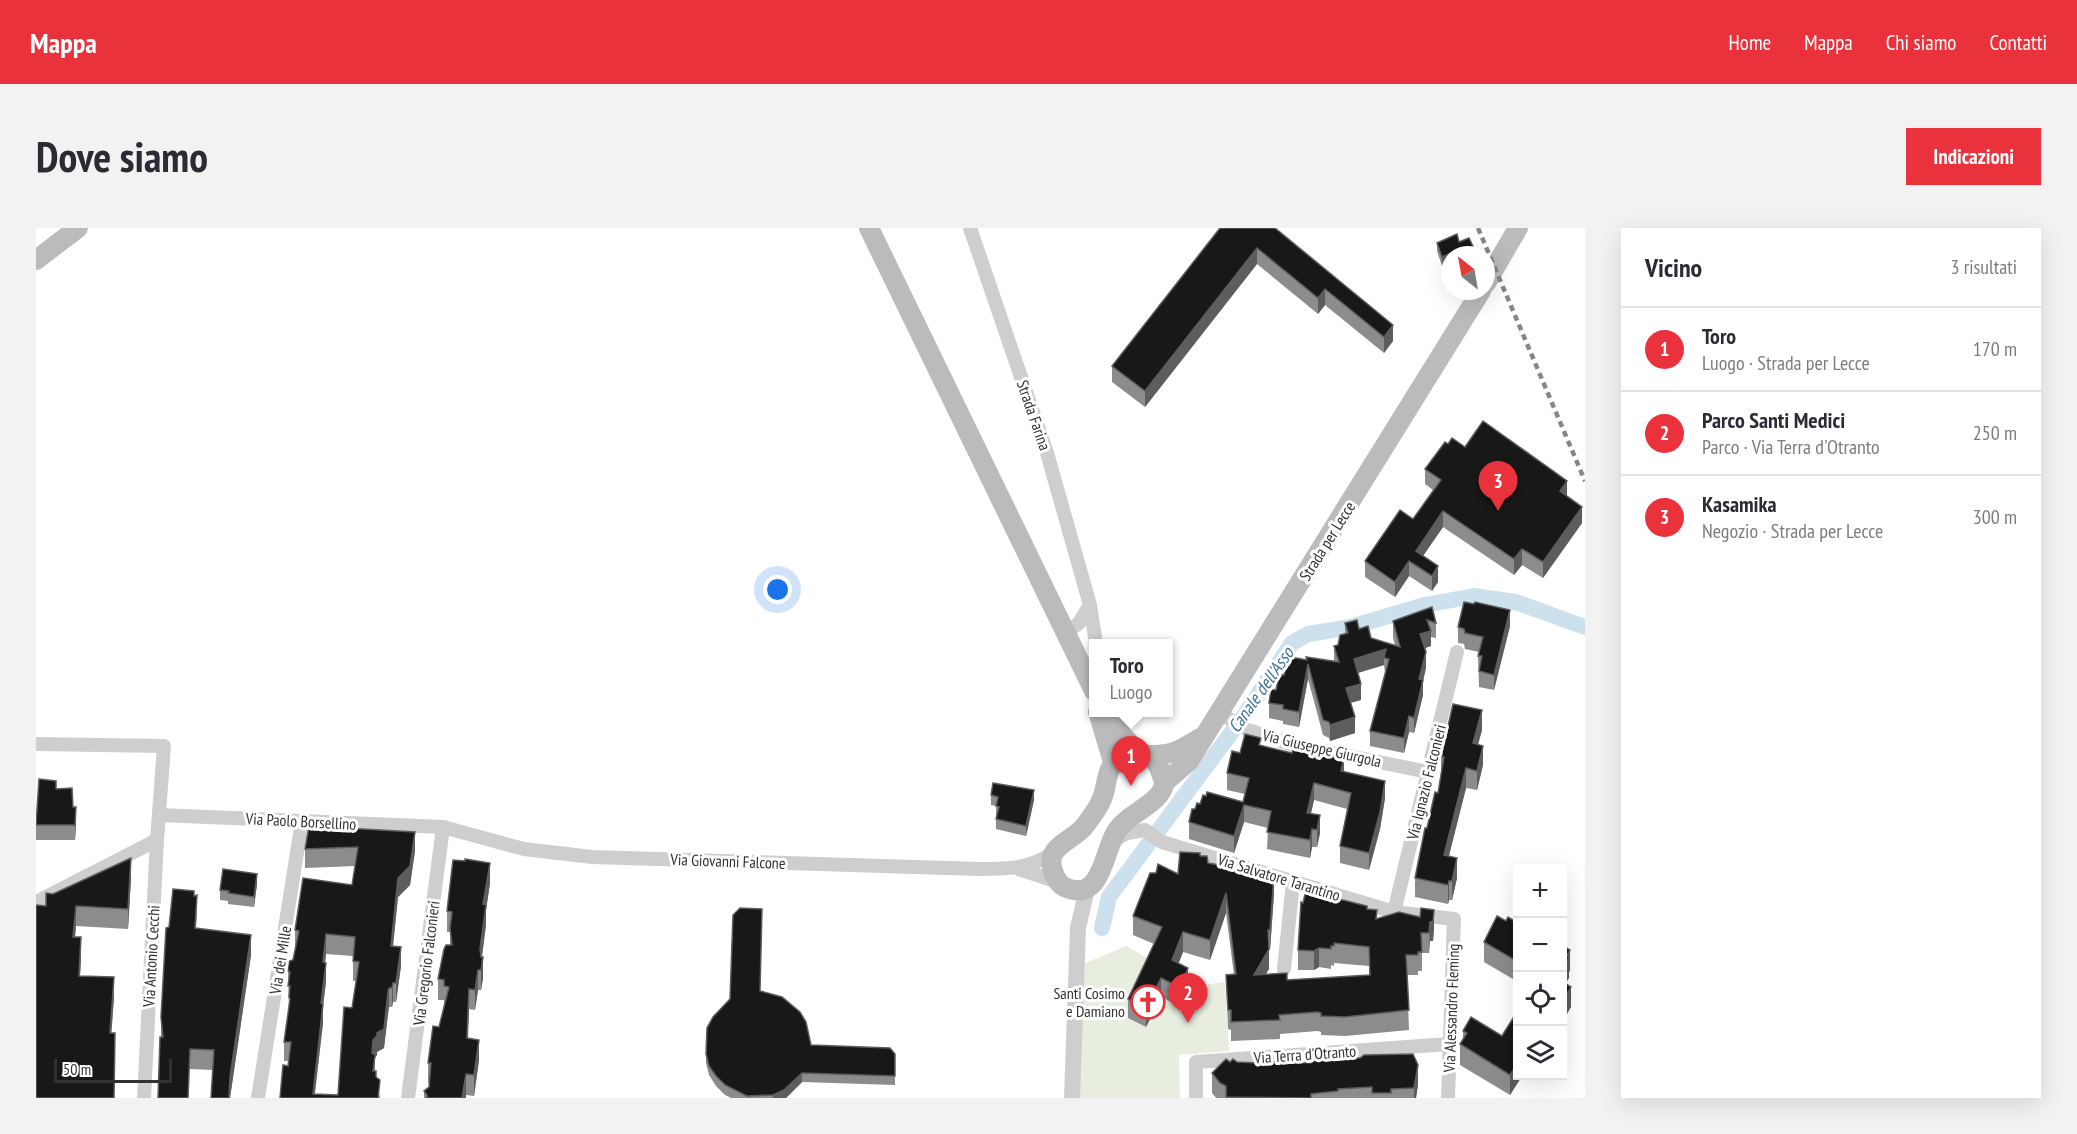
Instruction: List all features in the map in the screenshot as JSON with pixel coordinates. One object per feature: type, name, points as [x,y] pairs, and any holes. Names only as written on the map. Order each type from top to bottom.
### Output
[{"type":"main road","points":[[36,260],[78,228]]},
{"type":"main road","points":[[869,228],[1089,684]]},
{"type":"main road","points":[[1495,268],[1518,228]]},
{"type":"main road","name":"Strada per Lecce","points":[[1087,889],[1099,877],[1110,842],[1117,830],[1128,818],[1158,796],[1164,783],[1188,761],[1203,736],[1224,716],[1476,300]]},
{"type":"main road","points":[[1100,717],[1113,762]]},
{"type":"main road","points":[[1109,717],[1113,725],[1159,766],[1164,783]]},
{"type":"main road","points":[[1087,889],[1078,891],[1062,885],[1051,865],[1052,855],[1058,846],[1083,828],[1098,808],[1113,762],[1126,754],[1164,755],[1179,752],[1203,736]]},
{"type":"street","name":"Strada Farina","points":[[970,228],[1047,453],[1090,605],[1095,639]]},
{"type":"street","points":[[1066,633],[1079,623],[1090,605]]},
{"type":"street","name":"Via Ignazio Falconieri","points":[[1394,912],[1457,652]]},
{"type":"street","name":"Via Giuseppe Giurgola","points":[[1224,716],[1248,730],[1290,744],[1428,772]]},
{"type":"street","name":"Via Antonio Cecchi","points":[[36,744],[164,747],[144,1098]]},
{"type":"street","name":"Via Paolo Borsellino","points":[[159,815],[443,827]]},
{"type":"street","name":"Via dei Mille","points":[[258,1098],[302,821]]},
{"type":"street","name":"Via Giovanni Falcone","points":[[443,827],[524,849],[592,857],[950,869],[1017,869],[1036,864],[1052,855]]},
{"type":"street","name":"Via Gregorio Falconieri","points":[[408,1098],[443,827]]},
{"type":"street","name":"Via Salvatore Tarantino","points":[[1110,842],[1127,833],[1145,830],[1162,842],[1394,912],[1454,919]]},
{"type":"street","points":[[36,902],[157,840]]},
{"type":"street","name":"Via Giovanni Falcone","points":[[1017,869],[1062,885]]},
{"type":"street","points":[[1284,969],[1293,882]]},
{"type":"street","points":[[1062,885],[1074,907],[1078,928]]},
{"type":"street","points":[[1072,1098],[1078,928],[1087,889]]},
{"type":"street","name":"Via Alessandro Fleming","points":[[1448,1098],[1454,919]]},
{"type":"street","name":"Via Terra d'Otranto","points":[[1196,1098],[1196,1062],[1449,1044]]},
{"type":"shaded area","points":[[1126,946],[1154,962],[1128,1018],[1146,1027],[1161,997],[1179,1006],[1188,987],[1225,982],[1229,1051],[1179,1055],[1180,1098],[1079,1098],[1083,964]]},
{"type":"building","points":[[1220,228],[1275,228],[1393,325],[1384,337],[1325,289],[1318,298],[1257,248],[1145,391],[1112,366]]},
{"type":"building","points":[[1457,234],[1459,242],[1469,238],[1473,246],[1441,246],[1441,254],[1437,243]]},
{"type":"building","points":[[1483,421],[1567,481],[1560,491],[1582,507],[1543,562],[1522,549],[1514,559],[1443,511],[1416,551],[1438,566],[1432,576],[1409,561],[1395,582],[1365,561],[1400,510],[1413,519],[1441,480],[1425,469],[1445,442],[1448,444],[1452,438],[1465,447]]},
{"type":"building","points":[[1464,602],[1474,604],[1475,602],[1510,610],[1494,675],[1479,671],[1482,656],[1478,656],[1483,637],[1465,633],[1464,629],[1458,627]]},
{"type":"building","points":[[1432,607],[1436,623],[1427,620],[1431,631],[1420,634],[1426,652],[1419,679],[1423,680],[1414,718],[1409,716],[1404,738],[1370,731],[1389,659],[1384,658],[1386,649],[1354,659],[1361,684],[1346,688],[1355,717],[1330,725],[1329,722],[1323,720],[1308,664],[1299,712],[1283,709],[1283,705],[1269,703],[1271,689],[1276,690],[1279,674],[1284,675],[1291,657],[1339,662],[1334,646],[1338,645],[1340,635],[1348,633],[1345,623],[1357,620],[1359,629],[1368,626],[1371,638],[1400,647],[1393,621]]},
{"type":"building","points":[[1453,704],[1482,710],[1473,743],[1483,746],[1477,771],[1466,768],[1444,855],[1457,858],[1452,881],[1449,881],[1448,885],[1415,878],[1425,828],[1427,828],[1435,792],[1438,793],[1444,757],[1441,757]]},
{"type":"building","points":[[1245,734],[1261,738],[1259,745],[1292,753],[1293,749],[1311,754],[1312,750],[1344,757],[1341,771],[1385,781],[1380,812],[1369,853],[1340,846],[1351,793],[1314,783],[1307,813],[1320,815],[1317,830],[1312,829],[1310,840],[1267,832],[1271,811],[1244,805],[1234,836],[1189,822],[1192,809],[1195,809],[1197,803],[1200,804],[1203,795],[1206,796],[1207,792],[1243,802],[1249,778],[1227,773],[1232,751],[1240,753]]},
{"type":"building","points":[[39,779],[56,781],[56,789],[72,788],[73,807],[76,807],[75,825],[36,825]]},
{"type":"building","points":[[993,783],[1034,790],[1026,826],[996,819],[999,807],[996,806],[998,797],[991,795]]},
{"type":"building","points":[[309,826],[415,832],[410,866],[398,878],[391,946],[401,947],[396,983],[389,988],[384,1029],[377,1033],[373,1040],[372,1053],[375,1055],[373,1071],[376,1071],[376,1077],[380,1080],[378,1098],[280,1098],[283,1065],[288,1066],[291,1042],[284,1042],[290,999],[289,961],[293,960],[299,931],[295,930],[303,878],[352,885],[358,847],[305,849]],"holes":[[[326,934],[355,937],[353,961],[359,962],[352,1008],[344,1007],[338,1095],[313,1094],[323,1004],[321,1003],[326,963],[323,962]]]},
{"type":"building","points":[[1180,852],[1200,853],[1200,856],[1207,856],[1208,863],[1274,874],[1270,930],[1268,930],[1269,949],[1254,975],[1287,973],[1287,980],[1370,975],[1369,947],[1334,943],[1331,949],[1298,950],[1301,902],[1303,903],[1306,890],[1333,893],[1333,897],[1367,906],[1367,909],[1377,910],[1376,919],[1399,912],[1420,917],[1421,908],[1434,910],[1429,933],[1421,933],[1422,952],[1418,952],[1418,955],[1406,955],[1409,1010],[1345,1017],[1321,1016],[1318,1012],[1279,1015],[1280,1020],[1231,1022],[1226,975],[1236,974],[1226,893],[1210,940],[1183,932],[1172,960],[1188,968],[1179,987],[1161,978],[1146,1008],[1128,999],[1162,927],[1133,916],[1150,873],[1156,873],[1158,864],[1178,874]]},
{"type":"building","points":[[131,858],[128,909],[76,906],[73,937],[81,937],[79,976],[114,977],[110,1033],[115,1033],[114,1098],[36,1098],[36,905],[46,906],[46,893],[53,894]]},
{"type":"building","points":[[465,859],[490,863],[483,904],[486,905],[480,949],[481,957],[483,957],[481,970],[478,970],[475,990],[469,989],[467,1038],[479,1040],[474,1075],[466,1074],[462,1098],[427,1098],[424,1091],[429,1087],[431,1063],[428,1063],[433,1026],[439,1027],[449,987],[444,986],[444,980],[438,979],[444,949],[446,945],[452,945],[450,928],[452,912],[447,911],[453,860],[465,861]]},
{"type":"building","points":[[223,869],[257,874],[254,897],[220,890]]},
{"type":"building","points":[[173,889],[194,891],[194,896],[197,895],[195,928],[251,935],[230,1077],[229,1098],[211,1098],[214,1050],[190,1049],[188,1098],[158,1098],[160,1037],[163,1037],[161,1017],[166,928],[169,927]]},
{"type":"building","points":[[740,908],[762,909],[760,991],[782,997],[800,1012],[806,1022],[811,1045],[890,1048],[895,1054],[895,1076],[802,1073],[784,1090],[773,1095],[747,1096],[725,1085],[716,1076],[709,1066],[706,1054],[707,1028],[713,1017],[730,999],[733,915]]},
{"type":"building","points":[[1497,916],[1506,921],[1508,917],[1513,920],[1513,959],[1484,942]]},
{"type":"building","points":[[1471,1017],[1502,1036],[1513,1018],[1513,1070],[1510,1075],[1460,1044],[1467,1033],[1463,1031]]},
{"type":"building","points":[[1319,1054],[1360,1058],[1364,1055],[1413,1054],[1418,1065],[1414,1088],[1391,1089],[1391,1093],[1372,1093],[1372,1087],[1338,1089],[1338,1091],[1311,1094],[1311,1098],[1226,1097],[1226,1086],[1220,1083],[1212,1073],[1226,1059],[1230,1062],[1233,1059],[1237,1062],[1311,1063],[1312,1058],[1318,1058]]},
{"type":"waterway","name":"Canale dell'Asso","points":[[1102,928],[1109,897],[1246,713],[1292,643],[1308,634],[1351,627],[1425,605],[1474,596],[1516,602],[1585,627]]},
{"type":"railway","points":[[1478,228],[1585,481]]},
{"type":"place","name":"Kasamika","points":[[1498,511]]},
{"type":"place","name":"Toro","points":[[1131,786]]},
{"type":"place","name":"Santi Cosimo e Damiano","points":[[1148,1002]]},
{"type":"place","name":"Parco Santi Medici","points":[[1188,1023]]}]
